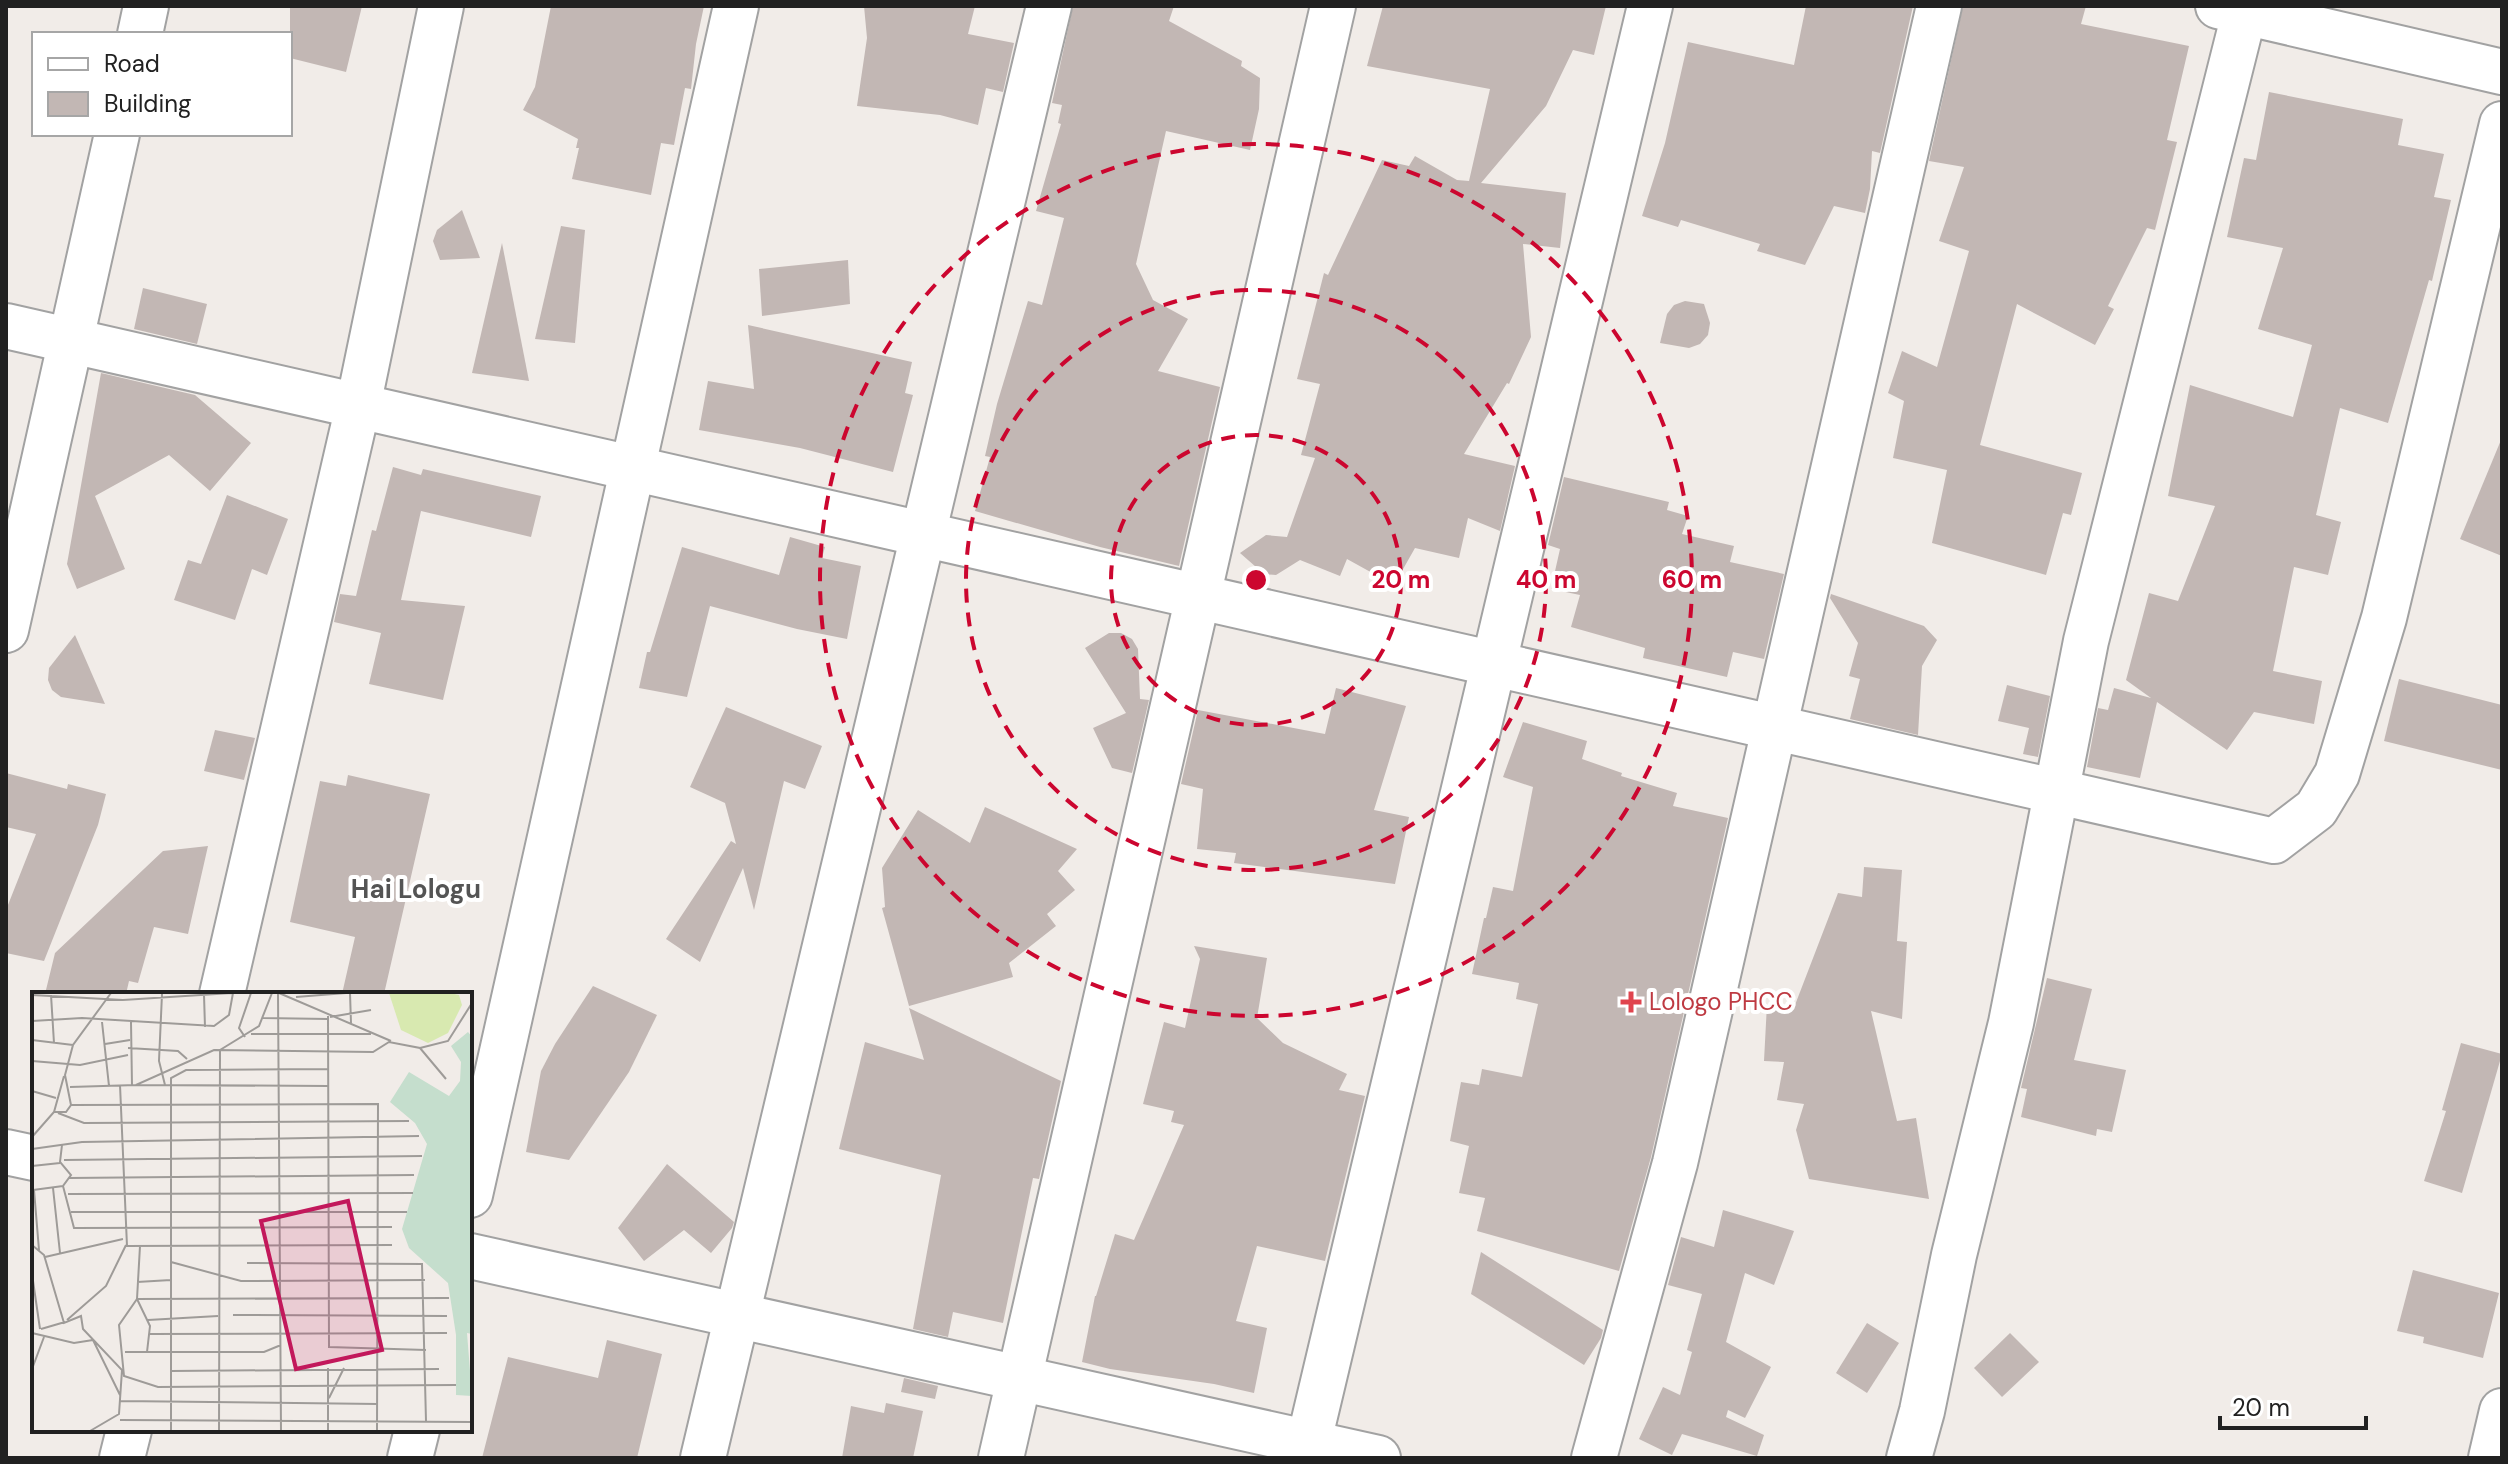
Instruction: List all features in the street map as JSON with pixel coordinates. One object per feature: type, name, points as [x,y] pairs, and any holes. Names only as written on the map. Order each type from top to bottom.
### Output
[{"type":"street","points":[[140,32],[146,6]]},
{"type":"street","points":[[222,992],[358,406],[441,6]]},
{"type":"street","points":[[472,1186],[736,6]]},
{"type":"street","points":[[703,1458],[1049,6]]},
{"type":"street","points":[[1001,1458],[1333,6]]},
{"type":"street","points":[[1307,1450],[1650,6]]},
{"type":"street","points":[[1594,1458],[1675,1163],[1939,6]]},
{"type":"street","points":[[1909,1458],[1922,1411],[1954,1255],[2011,1023],[2086,641],[2236,8],[2502,72]]},
{"type":"street","points":[[6,326],[2274,841],[2316,809],[2337,774],[2384,618],[2502,124]]},
{"type":"street","points":[[6,630],[117,136]]},
{"type":"street","points":[[6,1152],[32,1158]]},
{"type":"street","points":[[472,1256],[1020,1378],[1307,1450],[1378,1458]]},
{"type":"street","points":[[2491,1458],[2502,1411]]},
{"type":"street","points":[[122,1458],[128,1432]]},
{"type":"street","points":[[410,1458],[416,1432]]},
{"type":"building","points":[[290,6],[362,6],[346,72],[292,58]]},
{"type":"building","points":[[551,6],[704,6],[691,89],[685,88],[674,145],[661,143],[651,195],[572,179],[578,139],[523,110],[535,87]]},
{"type":"building","points":[[864,6],[975,6],[968,34],[1014,43],[1003,92],[986,88],[978,125],[940,115],[857,106],[867,38]]},
{"type":"building","points":[[1073,6],[1174,6],[1169,21],[1242,61],[1241,66],[1260,78],[1259,109],[1250,150],[1166,131],[1136,264],[1153,300],[1188,319],[1158,371],[1220,387],[1179,566],[975,511],[990,457],[985,456],[997,404],[1028,301],[1042,305],[1064,218],[1036,211],[1061,124],[1058,123],[1062,105],[1052,103]]},
{"type":"building","points":[[1383,6],[1606,6],[1594,55],[1573,50],[1546,106],[1481,183],[1566,193],[1560,248],[1523,244],[1531,337],[1509,384],[1464,454],[1515,466],[1500,531],[1468,518],[1459,558],[1415,548],[1394,585],[1347,559],[1340,576],[1300,560],[1276,575],[1264,574],[1240,553],[1266,535],[1287,537],[1315,458],[1301,455],[1320,384],[1297,379],[1324,273],[1328,275],[1382,160],[1409,166],[1415,156],[1457,180],[1469,181],[1490,89],[1367,66]]},
{"type":"building","points":[[1806,6],[1913,6],[1880,153],[1872,151],[1865,213],[1834,206],[1805,265],[1757,251],[1760,244],[1681,220],[1678,227],[1642,216],[1665,143],[1688,42],[1794,65]]},
{"type":"building","points":[[1963,6],[2086,6],[2081,24],[2189,46],[2167,140],[2177,142],[2155,230],[2147,228],[2108,306],[2114,309],[2095,345],[2017,304],[1980,445],[2082,473],[2071,515],[2063,513],[2046,575],[1932,543],[1947,470],[1893,458],[1904,401],[1888,393],[1902,351],[1937,367],[1969,251],[1939,241],[1964,167],[1929,161]]},
{"type":"building","points":[[2269,92],[2403,119],[2398,145],[2444,154],[2434,197],[2451,200],[2432,281],[2429,280],[2388,423],[2340,408],[2316,515],[2341,522],[2328,575],[2294,567],[2273,671],[2322,681],[2314,724],[2254,712],[2227,750],[2157,702],[2140,778],[2087,767],[2098,708],[2108,710],[2114,688],[2151,698],[2126,680],[2149,593],[2178,601],[2215,506],[2168,496],[2190,385],[2293,417],[2312,345],[2258,329],[2283,248],[2227,237],[2244,158],[2256,160]]},
{"type":"building","points":[[462,210],[480,258],[440,260],[433,241],[437,230]]},
{"type":"building","points":[[561,226],[585,230],[575,343],[535,339]]},
{"type":"building","points":[[502,243],[529,381],[472,373]]},
{"type":"building","points":[[848,260],[850,304],[762,316],[759,269]]},
{"type":"building","points":[[143,288],[207,304],[197,344],[134,329]]},
{"type":"building","points":[[1685,301],[1704,304],[1710,323],[1708,335],[1700,344],[1689,348],[1660,343],[1667,314],[1674,305]]},
{"type":"building","points":[[748,325],[912,362],[905,393],[913,395],[893,472],[800,448],[699,430],[708,381],[754,389]]},
{"type":"building","points":[[101,373],[195,395],[251,443],[210,491],[169,455],[95,496],[125,569],[77,589],[67,564]]},
{"type":"building","points":[[2502,440],[2502,556],[2460,539]]},
{"type":"building","points":[[393,467],[421,475],[423,469],[541,496],[531,537],[421,511],[401,600],[465,606],[443,700],[369,684],[381,633],[334,622],[340,594],[356,596],[372,530],[376,531]]},
{"type":"building","points":[[1564,477],[1669,502],[1667,510],[1688,516],[1682,534],[1734,546],[1730,562],[1784,574],[1764,659],[1733,652],[1727,677],[1643,658],[1645,648],[1571,627],[1580,595],[1551,589],[1560,549],[1548,545]]},
{"type":"building","points":[[227,495],[288,519],[267,575],[252,569],[235,620],[174,600],[188,560],[201,564]]},
{"type":"building","points":[[790,537],[825,547],[822,558],[861,566],[847,639],[710,606],[687,697],[639,688],[647,652],[650,652],[682,547],[779,575]]},
{"type":"building","points":[[1831,594],[1924,626],[1937,640],[1922,666],[1918,735],[1850,719],[1860,679],[1849,676],[1858,643],[1830,598]]},
{"type":"building","points":[[1109,633],[1121,633],[1132,639],[1138,649],[1140,699],[1149,700],[1132,773],[1112,768],[1093,728],[1126,713],[1085,648]]},
{"type":"building","points":[[75,635],[105,704],[61,697],[52,690],[48,680],[49,668]]},
{"type":"building","points":[[2399,679],[2502,705],[2502,770],[2384,741]]},
{"type":"building","points":[[2007,685],[2050,696],[2038,757],[2023,754],[2029,728],[1998,721]]},
{"type":"building","points":[[1336,688],[1406,706],[1374,810],[1409,817],[1395,884],[1234,863],[1236,853],[1197,849],[1203,789],[1181,784],[1198,710],[1325,734]]},
{"type":"building","points":[[726,707],[822,746],[805,789],[784,781],[754,910],[743,868],[700,962],[666,939],[731,841],[736,844],[725,803],[690,787]]},
{"type":"building","points":[[1523,722],[1587,741],[1582,759],[1622,773],[1621,776],[1677,793],[1673,806],[1728,818],[1651,1157],[1619,1271],[1477,1231],[1485,1198],[1459,1193],[1469,1146],[1450,1141],[1461,1082],[1479,1085],[1482,1069],[1522,1077],[1538,1004],[1516,999],[1519,983],[1472,974],[1493,887],[1513,891],[1533,787],[1503,777]]},
{"type":"building","points":[[215,730],[255,738],[244,780],[204,771]]},
{"type":"building","points":[[6,773],[67,789],[68,784],[106,794],[98,825],[44,961],[6,953],[6,910],[36,834],[6,827]]},
{"type":"building","points":[[348,775],[430,794],[384,992],[342,992],[355,937],[290,922],[320,781],[346,786]]},
{"type":"building","points":[[985,807],[1077,849],[1058,871],[1075,890],[1047,914],[1056,926],[1009,963],[1013,977],[909,1006],[882,908],[885,907],[882,868],[918,810],[970,843]]},
{"type":"building","points":[[208,846],[188,934],[154,927],[138,983],[129,981],[126,992],[45,992],[55,953],[163,851]]},
{"type":"building","points":[[1864,867],[1902,870],[1897,941],[1907,942],[1902,1019],[1871,1011],[1897,1121],[1916,1118],[1929,1199],[1809,1179],[1796,1130],[1804,1104],[1777,1100],[1784,1062],[1764,1061],[1767,1004],[1795,1005],[1838,893],[1862,897]]},
{"type":"building","points":[[1194,946],[1267,958],[1257,1018],[1283,1043],[1347,1074],[1339,1090],[1365,1096],[1325,1261],[1257,1246],[1236,1321],[1267,1328],[1254,1393],[1082,1362],[1095,1296],[1115,1234],[1134,1240],[1184,1125],[1171,1122],[1174,1111],[1143,1104],[1164,1022],[1185,1028],[1200,959]]},
{"type":"building","points":[[2047,978],[2092,989],[2074,1060],[2126,1070],[2112,1132],[2097,1129],[2096,1136],[2021,1117],[2027,1089],[2021,1088]]},
{"type":"building","points":[[593,986],[657,1015],[629,1072],[569,1160],[526,1152],[541,1071]]},
{"type":"building","points":[[909,1008],[1061,1081],[1039,1179],[1033,1178],[1003,1323],[953,1312],[948,1337],[913,1329],[941,1175],[839,1149],[865,1042],[924,1060]]},
{"type":"building","points":[[2461,1043],[2502,1054],[2462,1193],[2424,1181],[2446,1111],[2442,1110]]},
{"type":"building","points":[[667,1164],[734,1222],[711,1253],[684,1230],[644,1261],[618,1228]]},
{"type":"building","points":[[1723,1210],[1794,1231],[1774,1285],[1745,1273],[1726,1342],[1771,1367],[1745,1418],[1728,1410],[1726,1417],[1764,1435],[1757,1456],[1682,1434],[1672,1455],[1639,1439],[1663,1387],[1680,1395],[1692,1352],[1687,1350],[1702,1294],[1668,1285],[1681,1237],[1714,1247]]},
{"type":"building","points":[[1481,1252],[1603,1330],[1584,1365],[1471,1294]]},
{"type":"building","points":[[2413,1270],[2499,1293],[2483,1358],[2423,1343],[2424,1337],[2397,1331]]},
{"type":"building","points":[[1867,1323],[1899,1343],[1867,1393],[1836,1373]]},
{"type":"building","points":[[2010,1333],[2039,1362],[2002,1397],[1974,1368]]},
{"type":"building","points":[[607,1340],[662,1354],[637,1458],[482,1458],[508,1357],[598,1378]]},
{"type":"building","points":[[904,1378],[938,1386],[935,1399],[901,1392]]},
{"type":"building","points":[[886,1403],[923,1411],[913,1458],[842,1458],[851,1406],[884,1413]]},
{"type":"place","name":"Lologo PHCC","points":[[1631,1002]]},
{"type":"district","name":"Hai Lologu","points":[[416,889]]}]
